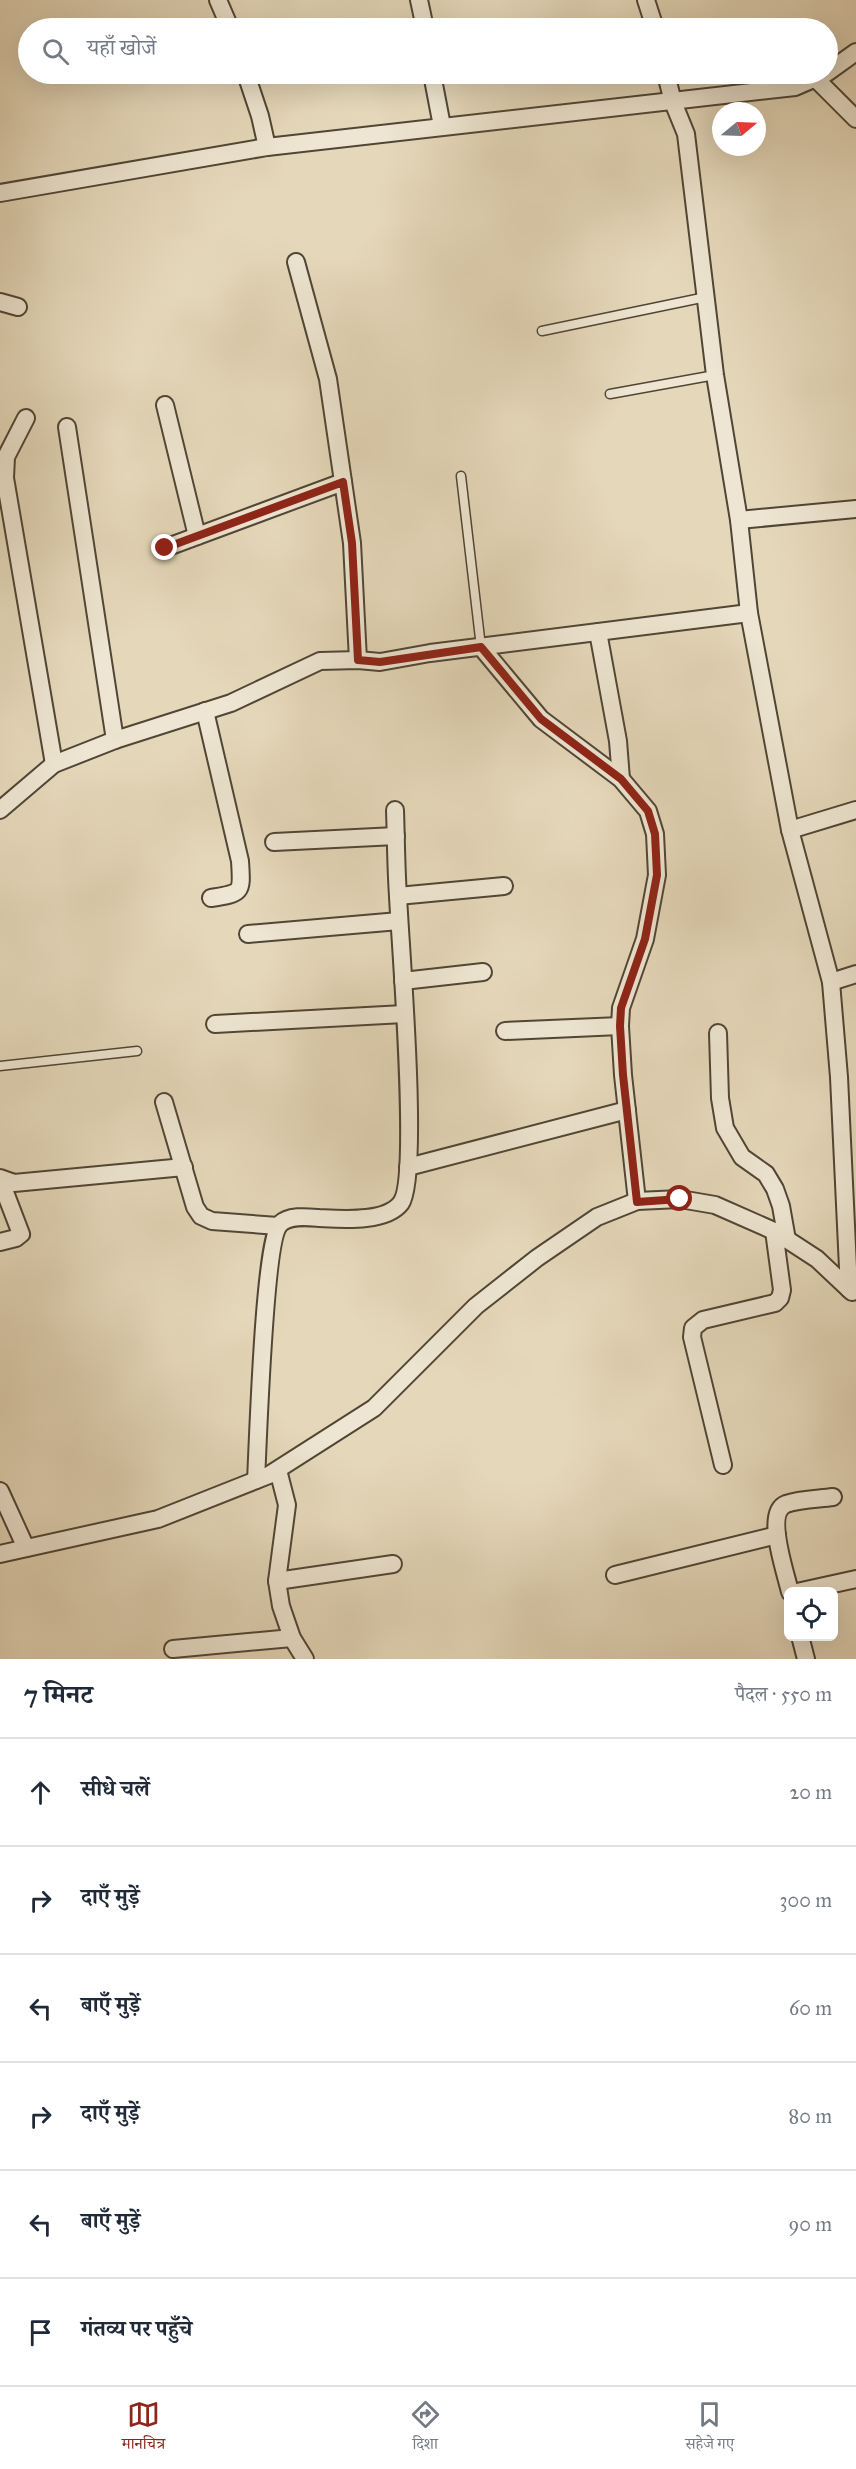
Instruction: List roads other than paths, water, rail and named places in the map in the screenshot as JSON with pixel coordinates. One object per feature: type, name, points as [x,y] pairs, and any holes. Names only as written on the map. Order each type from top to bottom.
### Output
[{"type":"street","points":[[218,0],[226,18]]},
{"type":"street","points":[[419,0],[422,18]]},
{"type":"street","points":[[646,0],[651,18]]},
{"type":"street","points":[[838,66],[854,57]]},
{"type":"street","points":[[249,84],[267,147]]},
{"type":"street","points":[[434,84],[442,126]]},
{"type":"street","points":[[668,84],[686,134],[715,375],[739,520],[749,613],[790,830],[831,982],[853,1292]]},
{"type":"street","points":[[0,192],[267,147],[673,102],[795,87],[802,84]]},
{"type":"street","points":[[830,84],[856,119]]},
{"type":"street","points":[[296,262],[328,379],[352,543],[358,660]]},
{"type":"street","points":[[0,302],[18,307]]},
{"type":"street","points":[[165,405],[197,536]]},
{"type":"street","points":[[26,418],[6,457],[5,478],[54,764]]},
{"type":"street","points":[[67,427],[115,740]]},
{"type":"street","points":[[165,548],[343,482]]},
{"type":"street","points":[[739,520],[856,509]]},
{"type":"street","points":[[0,810],[54,764],[115,740],[231,703],[320,661],[380,662],[749,613]]},
{"type":"street","points":[[598,632],[618,741],[621,779]]},
{"type":"street","points":[[481,647],[541,719],[621,779],[648,811],[655,834],[657,875],[645,939],[621,1008],[620,1026],[637,1202]]},
{"type":"street","points":[[205,711],[240,861],[242,886],[232,895],[211,898]]},
{"type":"street","points":[[256,1480],[266,1306],[273,1242],[278,1226],[285,1220],[293,1218],[342,1219],[382,1215],[401,1203],[405,1193],[408,1167],[395,810]]},
{"type":"street","points":[[790,830],[856,810]]},
{"type":"street","points":[[274,842],[396,836]]},
{"type":"street","points":[[398,896],[504,886]]},
{"type":"street","points":[[248,934],[399,921]]},
{"type":"street","points":[[403,981],[483,972]]},
{"type":"street","points":[[831,982],[856,974]]},
{"type":"street","points":[[215,1024],[404,1014]]},
{"type":"street","points":[[505,1031],[620,1026]]},
{"type":"street","points":[[718,1033],[720,1098],[725,1128],[742,1157],[766,1174],[781,1206],[782,1290],[780,1298],[775,1303],[703,1320],[693,1328],[692,1337],[723,1465]]},
{"type":"street","points":[[164,1102],[195,1207],[201,1216],[212,1221],[278,1226]]},
{"type":"street","points":[[408,1167],[627,1110]]},
{"type":"street","points":[[0,1179],[14,1183],[184,1167]]},
{"type":"street","points":[[0,1179],[21,1234],[16,1238],[0,1242]]},
{"type":"street","points":[[0,1554],[158,1519],[278,1470],[374,1408],[476,1306],[537,1258],[597,1217],[637,1202],[680,1199],[715,1205],[781,1235],[817,1259],[853,1292]]},
{"type":"street","points":[[278,1470],[287,1505],[277,1581],[281,1606],[292,1638],[305,1659]]},
{"type":"street","points":[[0,1491],[26,1548]]},
{"type":"street","points":[[789,1587],[777,1535],[776,1515],[779,1509],[787,1504],[832,1497]]},
{"type":"street","points":[[615,1575],[777,1535]]},
{"type":"street","points":[[277,1581],[393,1564]]},
{"type":"street","points":[[822,1587],[856,1580]]},
{"type":"street","points":[[173,1648],[292,1638]]},
{"type":"street","points":[[801,1641],[806,1659]]},
{"type":"lane","points":[[542,331],[706,297]]},
{"type":"lane","points":[[610,394],[715,375]]},
{"type":"lane","points":[[461,476],[481,647]]},
{"type":"lane","points":[[0,1066],[137,1051]]}]
